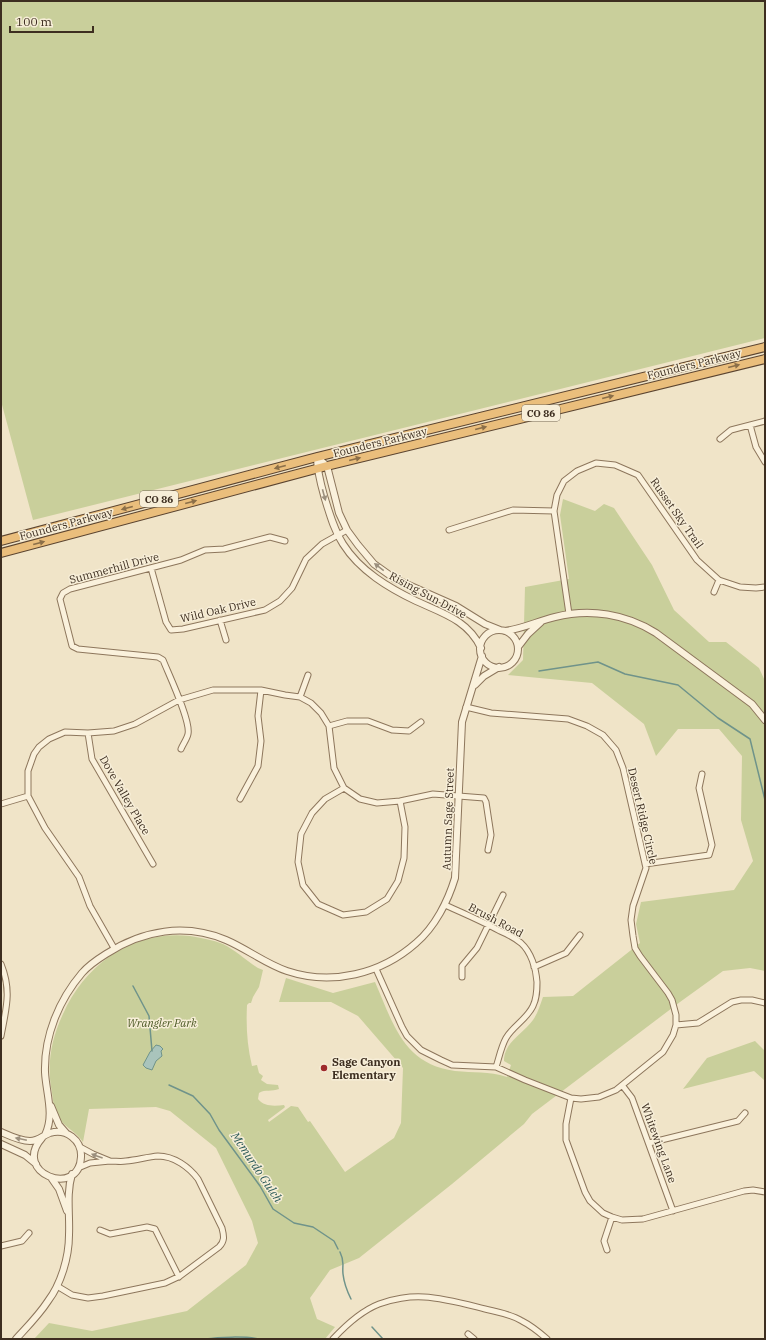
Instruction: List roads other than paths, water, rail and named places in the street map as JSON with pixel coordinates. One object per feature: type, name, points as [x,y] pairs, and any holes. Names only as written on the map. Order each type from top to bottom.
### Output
[{"type":"highway","name":"Founders Parkway","points":[[1,541],[318,457],[765,347]]},
{"type":"highway","name":"Founders Parkway","points":[[1,553],[327,466],[765,359]]},
{"type":"street","points":[[720,439],[731,430],[765,421]]},
{"type":"street","points":[[750,425],[756,447],[765,462]]},
{"type":"street","points":[[318,457],[327,466]]},
{"type":"street","name":"Rising Sun Drive","points":[[318,457],[317,469],[332,522],[343,544],[361,566],[386,585],[464,625],[474,635],[481,648]]},
{"type":"street","name":"Russet Sky Trail","points":[[569,614],[554,511],[557,495],[564,481],[577,471],[596,463],[615,465],[638,475],[697,560],[719,580],[740,586],[756,588],[765,587]]},
{"type":"street","name":"Rising Sun Drive","points":[[327,466],[339,513],[347,530],[374,564],[394,579],[456,606],[484,624],[502,630]]},
{"type":"street","points":[[449,530],[513,510],[554,511]]},
{"type":"street","name":"Wild Oak Drive","points":[[151,568],[166,622],[171,630],[182,629],[265,610],[280,601],[292,588],[306,559],[322,544],[347,530]]},
{"type":"street","name":"Summerhill Drive","points":[[179,700],[163,660],[158,657],[78,650],[72,646],[60,599],[63,593],[70,589],[181,560],[205,550],[224,549],[270,537],[284,542]]},
{"type":"street","points":[[714,592],[719,580]]},
{"type":"street","points":[[542,620],[518,647],[515,659],[511,664],[499,667],[489,664],[482,656],[481,643],[486,635],[495,630],[517,629],[542,620],[569,614],[597,613],[615,616],[646,626],[752,704],[765,720]]},
{"type":"street","points":[[220,620],[226,640]]},
{"type":"street","points":[[502,630],[514,637],[518,647]]},
{"type":"street","name":"Autumn Sage Street","points":[[43,1137],[49,1125],[50,1105],[45,1072],[50,1033],[58,1012],[69,991],[83,972],[114,948],[137,937],[160,932],[192,932],[226,940],[281,969],[322,977],[343,976],[376,969],[417,943],[425,934],[444,905],[455,878],[462,722],[482,656]]},
{"type":"street","name":"Autumn Sage Street","points":[[474,686],[484,676],[499,667]]},
{"type":"street","points":[[300,697],[308,675]]},
{"type":"street","points":[[114,948],[90,906],[79,877],[45,828],[28,796],[28,771],[34,754],[39,747],[50,739],[66,732],[88,733],[114,731],[135,724],[179,700],[213,690],[261,690],[300,697],[311,703],[321,713],[329,726],[334,768],[344,788],[360,799],[377,803],[400,801],[433,794],[484,798],[486,802],[491,835],[488,850]]},
{"type":"street","points":[[240,799],[258,766],[261,741],[258,716],[261,690]]},
{"type":"street","points":[[179,700],[185,716],[188,734],[181,748]]},
{"type":"street","name":"Desert Ridge Circle","points":[[376,969],[407,1036],[421,1050],[452,1065],[496,1067],[571,1098],[581,1099],[599,1097],[616,1090],[664,1052],[674,1035],[676,1015],[672,1000],[635,948],[632,936],[631,920],[633,906],[646,868],[623,768],[616,750],[603,735],[587,726],[568,719],[491,713],[466,707]]},
{"type":"street","points":[[329,726],[347,721],[368,721],[392,730],[409,731],[421,722]]},
{"type":"street","name":"Dove Valley Place","points":[[88,733],[92,759],[153,864]]},
{"type":"street","points":[[645,864],[709,855],[712,845],[699,788],[702,774]]},
{"type":"street","points":[[344,788],[325,799],[312,813],[301,834],[298,862],[304,885],[318,904],[343,915],[366,912],[388,899],[398,881],[404,858],[405,827],[400,801]]},
{"type":"street","points":[[1,804],[28,796]]},
{"type":"street","points":[[462,977],[462,966],[477,948],[503,895]]},
{"type":"street","name":"Brush Road","points":[[444,905],[489,925],[521,943],[527,950],[534,967],[537,988],[533,1006],[506,1038],[496,1067]]},
{"type":"street","points":[[534,967],[566,953],[580,935]]},
{"type":"street","points":[[1,964],[8,989],[7,1005],[1,1036]]},
{"type":"street","points":[[676,1025],[698,1023],[732,1002],[752,1000],[765,1003]]},
{"type":"street","name":"Whitewing Lane","points":[[622,1085],[632,1098],[673,1211]]},
{"type":"street","points":[[571,1098],[566,1124],[566,1140],[585,1192],[590,1201],[603,1213],[612,1217],[634,1221],[744,1191],[753,1190],[765,1192]]},
{"type":"street","name":"Autumn Sage Street","points":[[50,1105],[59,1125],[66,1133]]},
{"type":"street","points":[[649,1143],[738,1120],[745,1113]]},
{"type":"street","points":[[1,1132],[13,1138],[29,1141],[55,1132],[66,1133],[74,1138],[80,1147],[110,1161]]},
{"type":"street","points":[[36,1164],[35,1150],[43,1137]]},
{"type":"street","points":[[1,1144],[25,1155],[36,1164],[44,1175],[62,1179],[72,1174],[78,1168],[90,1163],[126,1161],[158,1156],[167,1157],[179,1162],[194,1173],[222,1228],[224,1235],[223,1242],[219,1247],[179,1277],[157,1285],[88,1298],[72,1295],[56,1286]]},
{"type":"street","points":[[78,1168],[81,1158],[80,1147]]},
{"type":"street","points":[[16,1339],[48,1301],[56,1286],[68,1251],[69,1188],[72,1174]]},
{"type":"street","points":[[52,1178],[59,1189],[69,1214]]},
{"type":"street","points":[[607,1250],[604,1241],[612,1217]]},
{"type":"street","points":[[100,1230],[110,1234],[147,1227],[155,1229],[179,1277]]},
{"type":"street","points":[[1,1246],[22,1241],[29,1233]]},
{"type":"street","points":[[333,1339],[345,1326],[379,1304],[400,1299],[424,1297],[462,1303],[507,1314],[522,1320],[536,1329],[547,1339]]},
{"type":"street","points":[[468,1334],[474,1339]]},
{"type":"water","points":[[156,1045],[163,1049],[161,1051],[162,1056],[156,1061],[152,1070],[143,1065],[150,1052]]},
{"type":"waterway","points":[[539,671],[598,662],[625,674],[678,685],[718,718],[750,739],[765,800]]},
{"type":"waterway","name":"Mcmurdo Gulch","points":[[133,986],[149,1016],[152,1051]]},
{"type":"waterway","name":"Mcmurdo Gulch","points":[[169,1085],[193,1096],[210,1114],[219,1130],[260,1186],[273,1209],[294,1223],[313,1227],[334,1241],[338,1249]]},
{"type":"waterway","name":"Mcmurdo Gulch","points":[[340,1252],[343,1261],[344,1281],[351,1299]]},
{"type":"waterway","name":"Mcmurdo Gulch","points":[[372,1327],[383,1339]]},
{"type":"waterway","points":[[205,1339],[232,1337],[258,1339]]},
{"type":"place","name":"Sage Canyon Elementary","points":[[324,1068]]},
{"type":"park label","name":"Wrangler Park","points":[[162,1023]]}]
